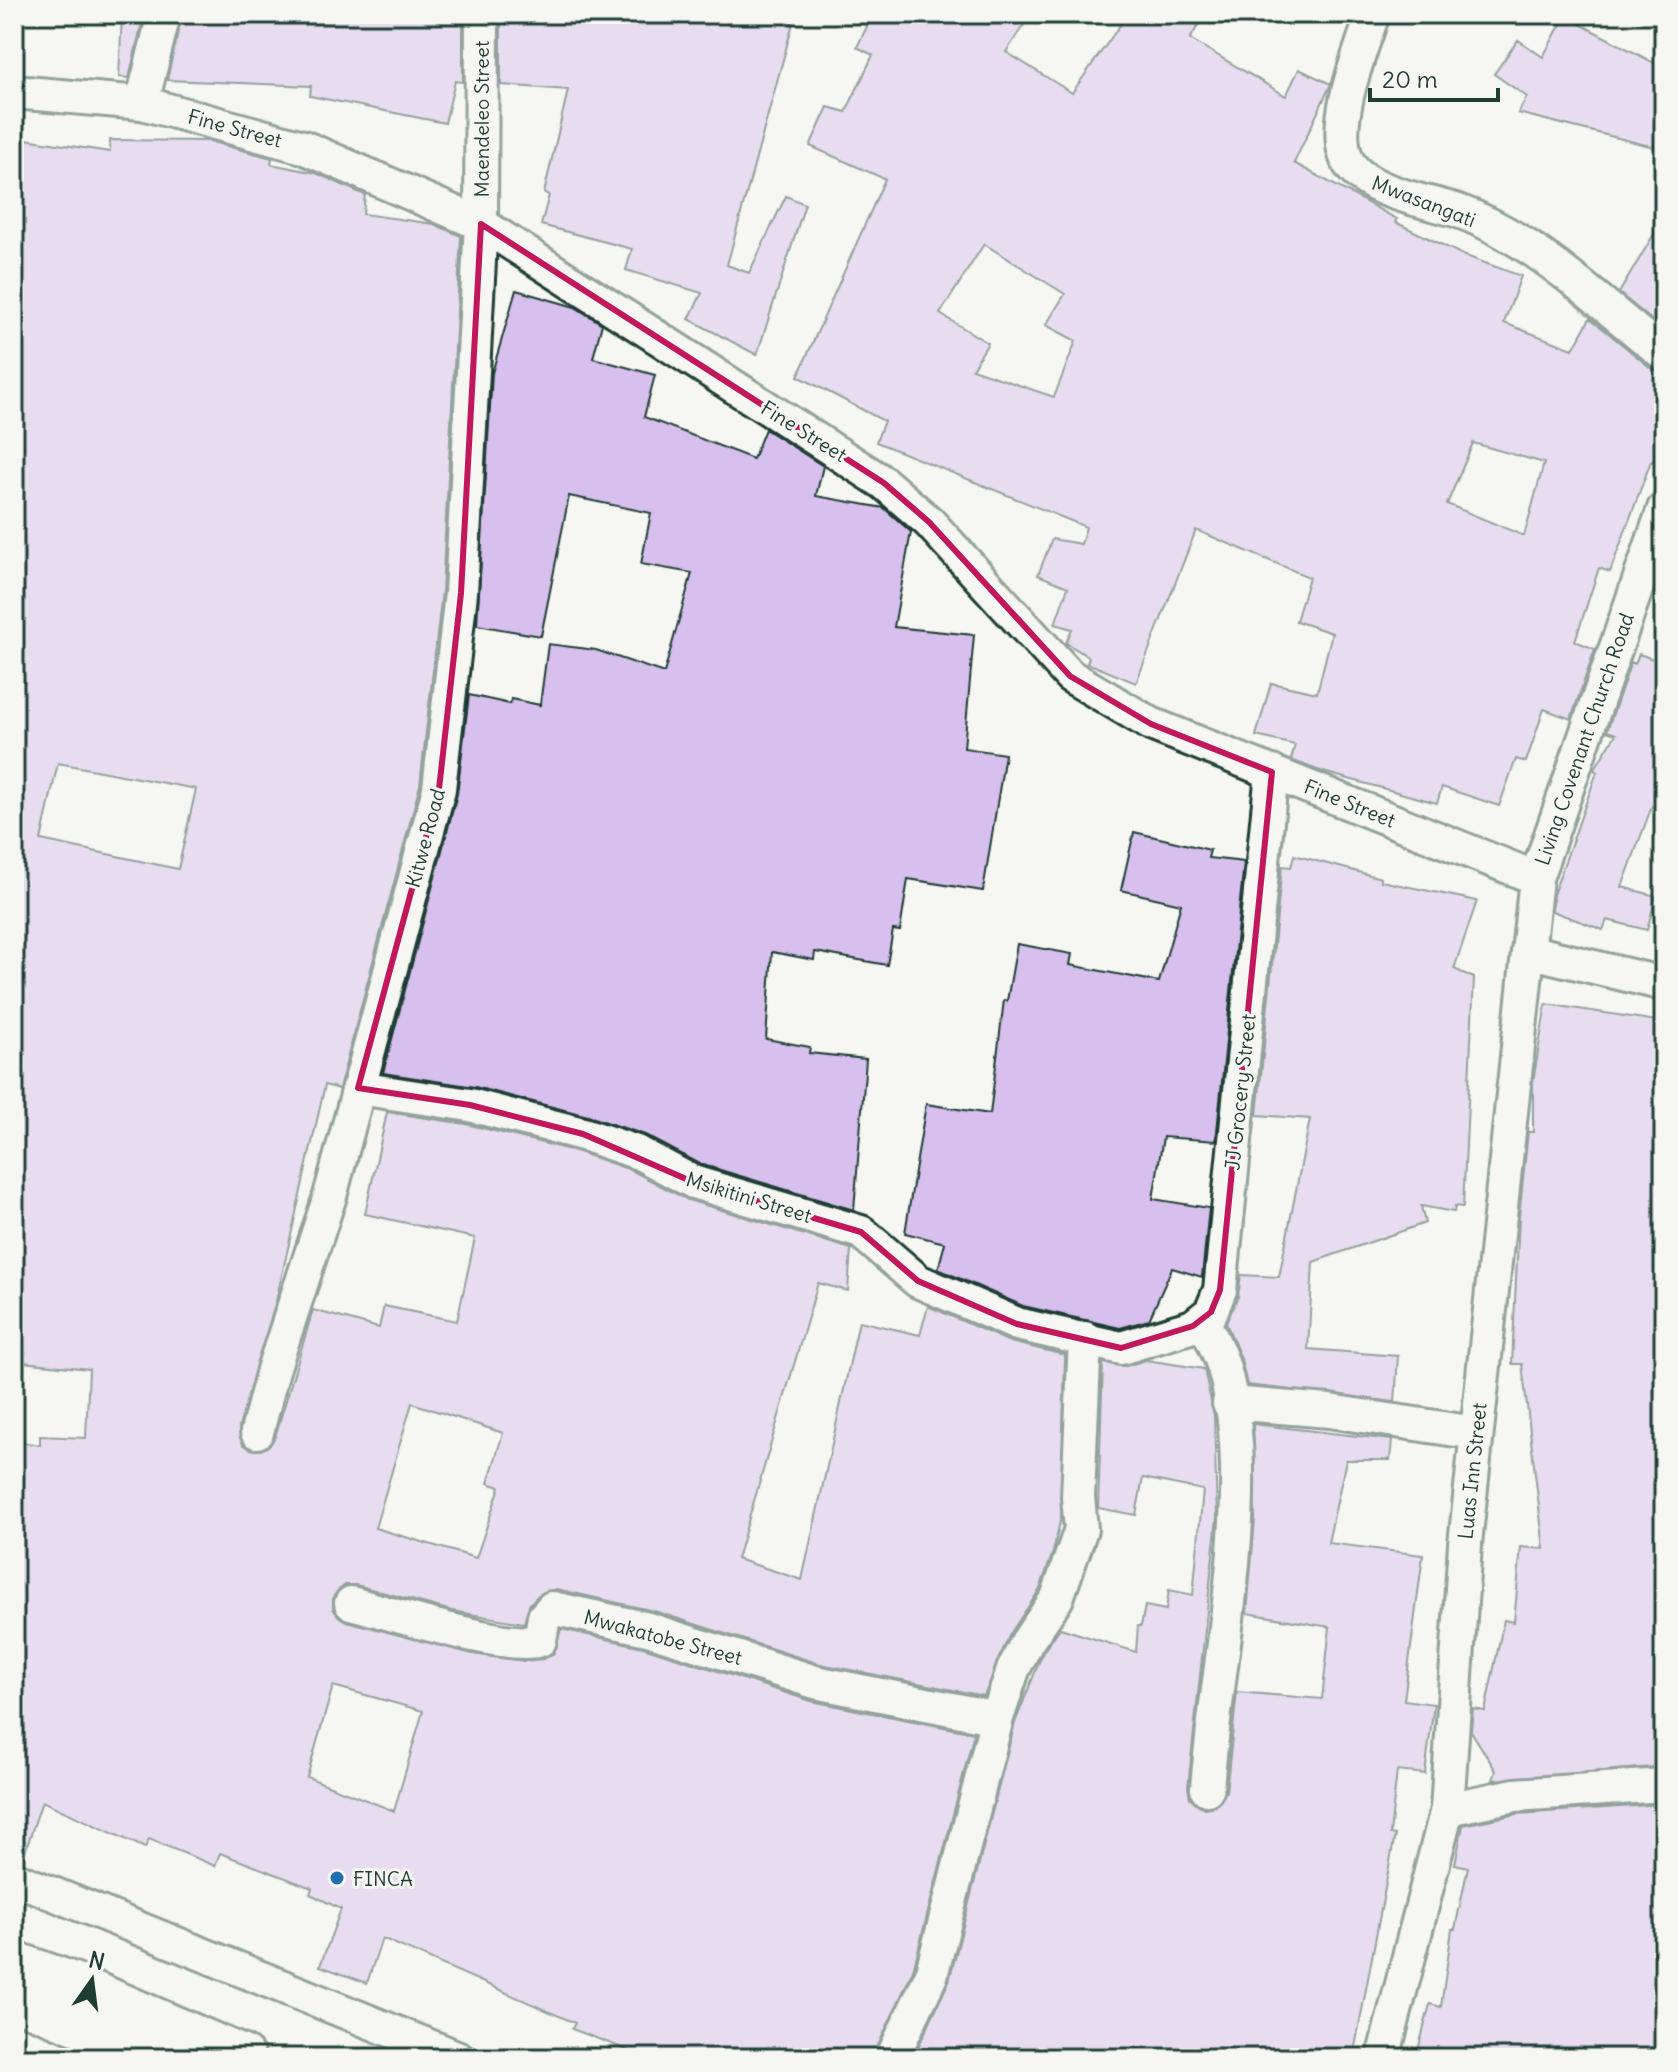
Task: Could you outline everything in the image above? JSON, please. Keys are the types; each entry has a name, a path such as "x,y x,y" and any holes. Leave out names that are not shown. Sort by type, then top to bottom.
{"highway":[{"path":"14,1944 70,1984"},
{"path":"14,1964 70,1984 242,2058"},
{"path":"14,1997 166,2058"}],"street":[{"path":"142,103 164,14"},
{"name":"Maendeleo Street","path":"481,224 482,14"},
{"name":"Mwasangati","path":"1373,14 1342,122 1346,158 1364,177 1396,194 1461,212 1532,250 1664,354"},
{"name":"Fine Street","path":"14,92 142,103 303,147 481,224 884,483 929,522 1070,676 1151,724 1536,878"},
{"name":"Kitwe Road","path":"257,1432 273,1370 330,1196 439,789 461,593 481,224"},
{"name":"Living Covenant Church Road","path":"1536,878 1664,509"},
{"name":"JJ Grocery Street","path":"1203,1320 1211,1312 1220,1290 1272,772"},
{"name":"Luas Inn Street","path":"1383,2058 1447,1809 1465,1544 1536,878"},
{"path":"1528,951 1664,984"},
{"name":"Msikitini Street","path":"358,1088 470,1105 597,1138 639,1153 693,1182 861,1232 918,1281 1017,1324 1121,1348 1203,1320"},
{"path":"1203,1320 1223,1365 1236,1492 1229,1597 1207,1789"},
{"path":"892,2058 931,1976 997,1718 1027,1642 1057,1598 1081,1529 1078,1497 1085,1338"},
{"path":"1229,1403 1329,1411 1476,1433"},
{"name":"Mwakatobe Street","path":"351,1603 478,1635 530,1643 540,1640 544,1617 552,1608 648,1629 815,1682 997,1718"},
{"path":"1447,1809 1515,1795 1664,1785"},
{"path":"14,1878 459,2058"}],"highlighted area":[{"path":"481,224 884,483 929,522 1070,676 1151,724 1272,772 1220,1290 1211,1312 1193,1326 1121,1348 1017,1324 918,1281 861,1232 693,1182 583,1134 470,1105 358,1088 439,789 461,593"}],"building":[{"path":"122,14 144,14 129,78 119,77"},
{"path":"182,14 463,14 463,82 455,81 445,123 310,96 311,86 167,80"},
{"path":"501,14 760,14 793,23 727,265 749,273 786,196 805,204 757,355 689,319 702,293 626,270 632,249 541,225 549,195 544,193 568,90 501,85"},
{"path":"873,14 1031,14 1006,52 1072,93 1128,14 1205,14 1190,39 1286,96 1299,69 1331,84 1294,163 1397,219 1395,222 1463,255 1521,276 1504,323 1573,349 1590,318 1652,369 1664,373 1664,430 1654,462 1651,461 1610,572 1599,568 1575,641 1595,649 1571,719 1544,709 1526,762 1516,759 1499,806 1442,787 1437,803 1323,772 1291,760 1295,745 1256,736 1271,683 1317,693 1332,633 1296,621 1309,577 1196,530 1136,683 1087,663 1089,657 1066,643 1072,629 1055,624 1068,587 1038,575 1052,539 1081,544 1086,527 876,442 884,421 798,376 885,179 810,146 828,107 846,112 873,55 857,47","holes":["984,244 1065,294 1046,325 1076,341 1054,397 972,369 988,343 940,314","1473,443 1544,463 1524,536 1447,504"]},
{"path":"1565,16 1664,68 1664,106 1654,147 1518,113 1527,97 1494,74 1518,40 1543,57"},
{"path":"19,138 110,152 110,140 208,141 272,158 271,164 316,173 365,195 363,214 434,224 461,236 442,591 420,785 339,1089 325,1085 276,1301 239,1427 243,1445 261,1450 275,1437 313,1310 379,1328 384,1306 457,1321 475,1238 365,1214 387,1112 466,1124 578,1152 631,1170 688,1200 851,1249 848,1291 818,1283 737,1559 802,1580 859,1321 920,1335 928,1306 1010,1342 1065,1355 1061,1517 1053,1552 1040,1589 1010,1634 984,1696 820,1664 654,1611 556,1589 538,1595 529,1605 524,1623 452,1611 356,1585 345,1585 333,1597 333,1609 346,1621 473,1654 524,1661 543,1659 554,1653 561,1629 643,1647 811,1701 974,1733 913,1970 873,2058 648,2058 572,2029 575,2023 382,1938 367,1983 320,1966 341,1909 310,1894 312,1888 220,1853 215,1866 149,1839 145,1848 42,1801 22,1861 14,1859 14,1441 40,1445 40,1436 86,1438 89,1369 23,1362 25,1353 14,1352 14,251 18,252","holes":["58,763 196,789 178,869 41,840","412,1403 503,1433 488,1483 500,1487 476,1558 375,1528","333,1686 423,1711 394,1811 307,1777"]},
{"path":"1664,217 1664,330 1619,293"},
{"path":"516,290 575,307 602,324 593,358 655,375 644,417 753,459 765,429 823,466 816,496 884,508 911,532 894,627 974,635 964,748 1005,754 983,891 908,879 900,931 893,930 887,965 815,952 814,960 772,952 766,1039 810,1047 809,1053 866,1059 854,1210 700,1164 645,1135 588,1116 475,1087 383,1073 457,794 469,695 510,704 511,699 540,705 548,644 596,650 664,673 692,573 641,564 651,513 569,496 541,636 477,625 492,373"},
{"path":"1639,654 1664,663 1664,814 1652,806 1622,887 1656,896 1647,930 1607,920 1603,930 1552,911 1553,895 1597,772 1594,770 1616,734 1607,731 1631,662 1635,664"},
{"path":"1134,832 1210,850 1208,858 1244,862 1216,1141 1163,1137 1153,1199 1209,1208 1202,1277 1172,1268 1149,1320 1120,1328 1023,1306 938,1269 945,1243 905,1233 926,1104 990,1114 1004,1000 1007,1001 1017,944 1072,954 1070,965 1159,982 1181,904 1121,890"},
{"path":"1294,855 1381,878 1381,881 1477,901 1454,969 1474,978 1463,1207 1455,1206 1454,1212 1421,1206 1425,1223 1313,1262 1308,1349 1398,1356 1395,1402 1247,1385 1241,1359 1226,1323 1238,1297 1241,1275 1279,1277 1310,1119 1257,1115 1282,866 1291,867"},
{"path":"1546,1004 1664,1022 1664,1766 1493,1780 1496,1771 1471,1731 1473,1709 1485,1711 1504,1620 1514,1622 1521,1547 1544,1549 1522,1364 1512,1364 1519,1217 1528,1132 1533,1132 1533,1082"},
{"path":"1146,1360 1204,1369 1214,1415 1217,1518 1188,1787 1190,1798 1204,1808 1216,1806 1226,1792 1237,1692 1322,1699 1330,1627 1247,1613 1255,1519 1253,1424 1392,1440 1390,1460 1346,1460 1328,1543 1423,1555 1404,1700 1434,1704 1425,1774 1397,1771 1390,1834 1395,1835 1353,2058 913,2058 949,1981 1015,1723 1043,1652 1060,1628 1136,1652 1138,1626 1141,1626 1145,1606 1166,1610 1169,1590 1193,1595 1203,1490 1143,1478 1136,1515 1098,1508 1103,1363 1126,1366"},
{"path":"1664,1804 1664,2058 1416,2058 1430,2004 1441,2007 1452,1929 1455,1929 1468,1867 1455,1864 1463,1825 1518,1814"}],"place":[{"name":"FINCA","path":"337,1878"}]}
